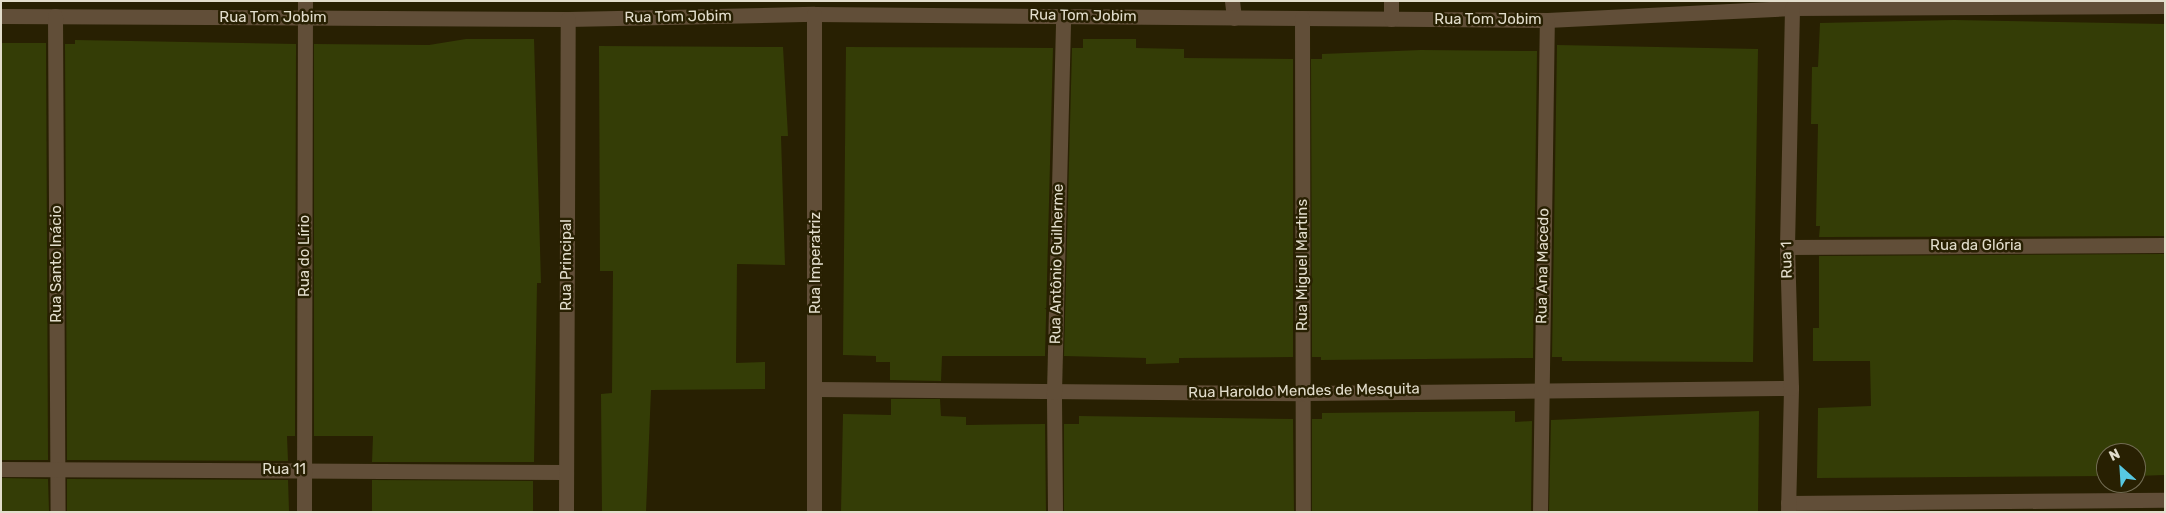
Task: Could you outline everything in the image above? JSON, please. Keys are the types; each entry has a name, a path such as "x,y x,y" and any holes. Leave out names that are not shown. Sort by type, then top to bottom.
{"street":[{"name":"Rua do Lírio","path":"304,512 305,1"},
{"path":"1232,1 1234,18"},
{"path":"1391,19 1392,1"},
{"name":"Rua Tom Jobim","path":"1,16 568,19 814,14 1547,20 1792,8 2029,4 2165,6"},
{"name":"Rua 1","path":"1788,507 1791,388 1787,246 1792,8"},
{"name":"Rua Imperatriz","path":"814,14 816,389 814,512"},
{"name":"Rua Santo Inácio","path":"55,16 58,512"},
{"name":"Rua Antônio Guilherme","path":"1055,512 1054,392 1063,16"},
{"name":"Rua Miguel Martins","path":"1302,18 1303,512"},
{"name":"Rua Principal","path":"566,512 568,19"},
{"name":"Rua Ana Macedo","path":"1540,512 1547,20"},
{"name":"Rua da Glória","path":"1787,246 2165,244"},
{"name":"Rua Haroldo Mendes de Mesquita","path":"816,389 1304,393 1541,388 1791,388"},
{"name":"Rua 11","path":"1,469 566,472"},
{"path":"1788,507 2165,500"}],"building":[{"path":"1954,20 2165,24 2165,236 1819,237 1820,226 1816,226 1818,124 1811,124 1812,67 1818,67 1820,23"},
{"path":"466,39 534,39 541,283 537,283 534,462 372,462 373,436 314,436 314,44 429,45"},
{"path":"1083,39 1136,39 1136,48 1184,49 1184,58 1293,59 1293,357 1179,358 1179,363 1146,364 1146,358 1064,356 1072,48 1083,48"},
{"path":"75,40 296,44 295,436 287,436 288,461 67,460 65,44 75,44"},
{"path":"1,43 46,43 48,460 1,460"},
{"path":"1557,45 1758,49 1753,362 1562,361 1562,357 1552,357"},
{"path":"599,46 783,47 788,136 781,136 785,265 737,264 736,363 765,362 765,389 651,390 646,512 602,512 601,394 612,393 613,271 600,271"},
{"path":"846,47 1053,48 1045,356 942,356 941,381 890,380 890,362 876,362 876,356 843,355"},
{"path":"1421,50 1537,51 1533,358 1321,360 1321,357 1312,357 1311,59 1322,59 1322,54"},
{"path":"2165,254 2165,475 2146,476 2146,443 2096,443 2096,476 1817,478 1818,408 1871,406 1870,361 1813,361 1813,328 1819,328 1819,256"},
{"path":"891,399 940,399 941,416 966,417 966,425 1045,424 1046,512 841,512 843,414 891,415"},
{"path":"1515,411 1515,422 1532,421 1531,512 1312,512 1312,419 1322,419 1322,413"},
{"path":"1759,411 1758,512 1549,512 1551,420"},
{"path":"1079,416 1293,419 1294,512 1064,512 1064,424 1079,424"},
{"path":"1,478 48,479 49,512 1,512"},
{"path":"67,479 288,480 289,512 67,512"},
{"path":"372,480 533,481 533,512 372,512"}]}
